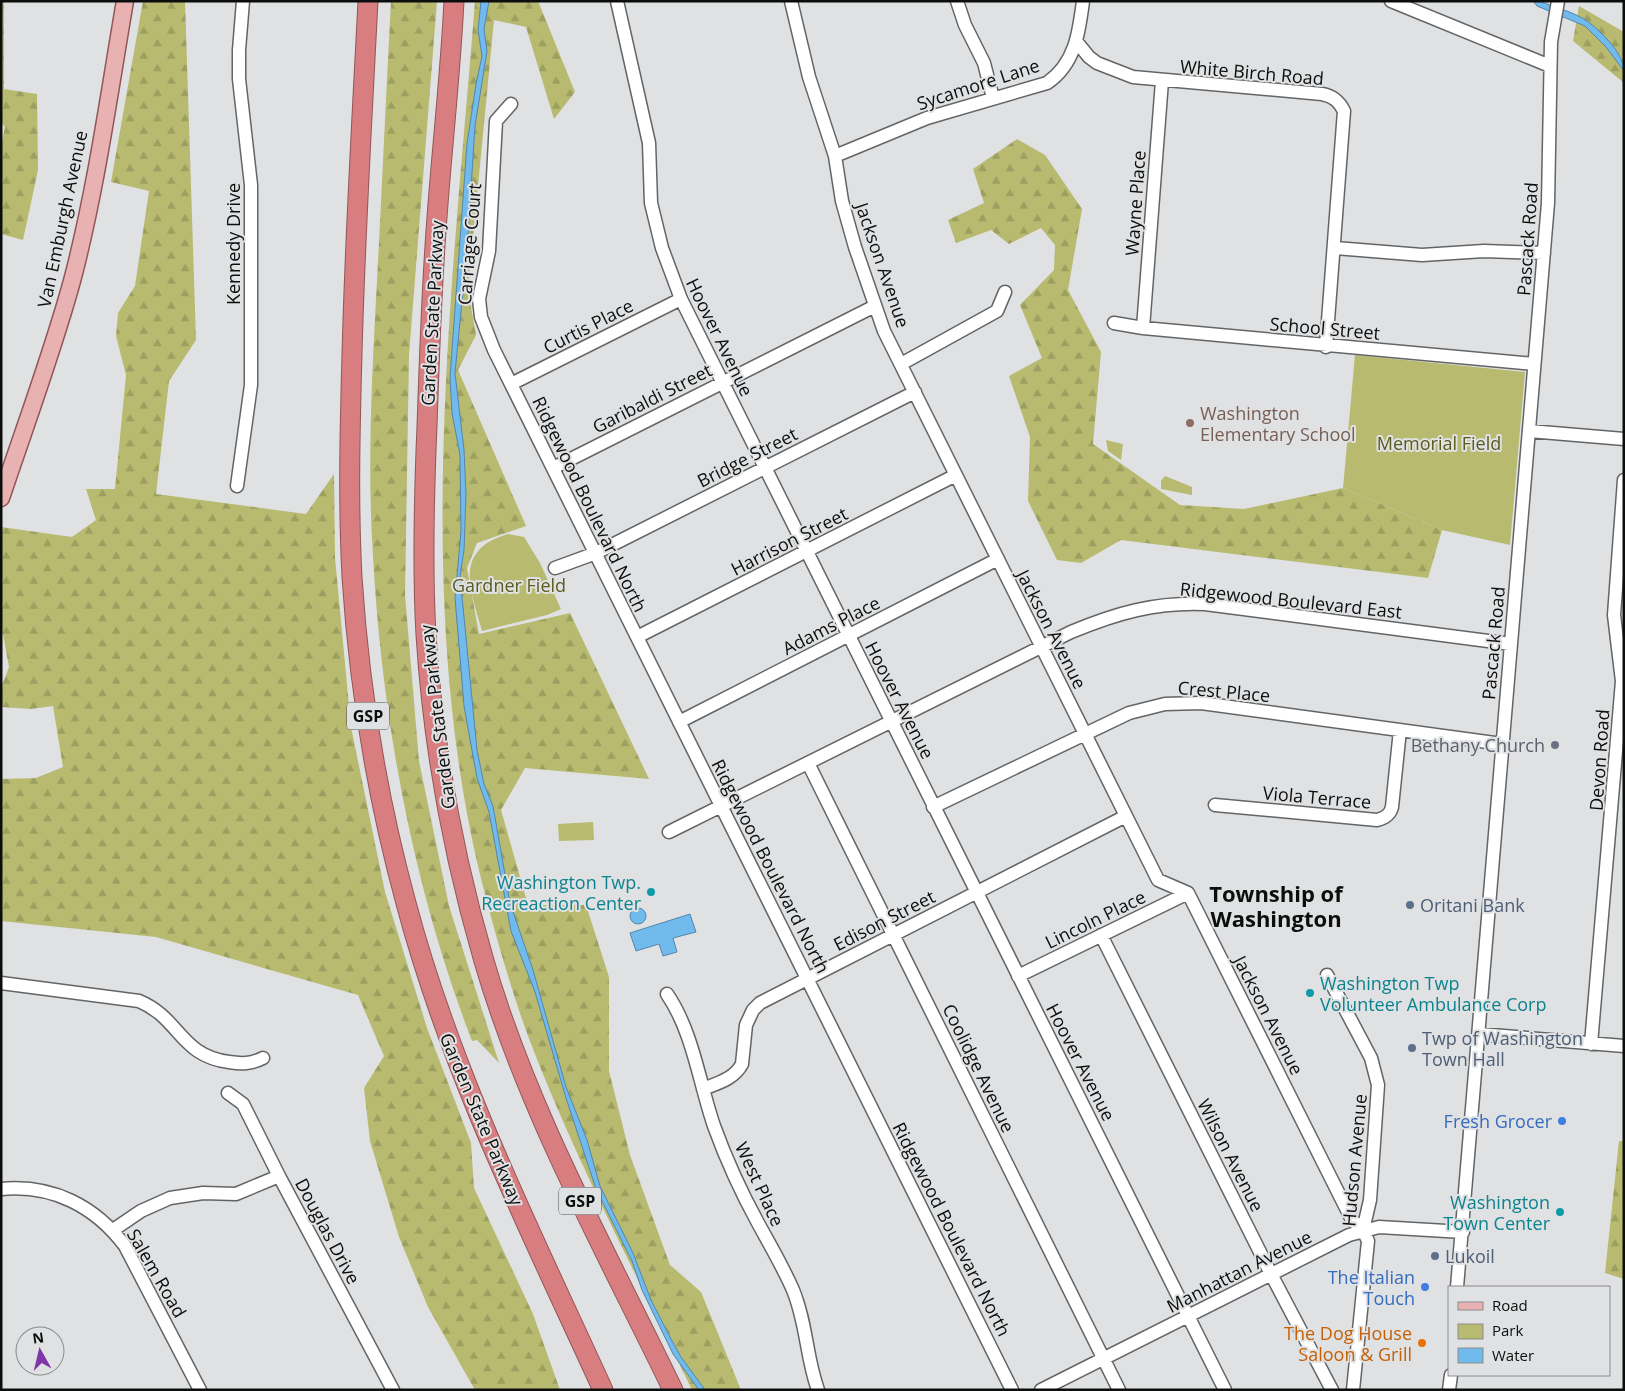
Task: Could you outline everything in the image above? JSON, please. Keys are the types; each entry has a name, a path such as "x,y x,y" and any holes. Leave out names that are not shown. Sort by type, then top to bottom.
{"highway":[{"name":"Garden State Parkway","path":"368,1 354,277 349,518 361,668 380,788 406,907 452,1052 486,1136 603,1390"},
{"name":"Garden State Parkway","path":"454,7 434,260 424,501 426,636 439,757 468,905 487,972 513,1048 559,1158 674,1390"}],"main road":[{"name":"Van Emburgh Avenue","path":"1,498 48,361 72,280 88,214 125,1"}],"street":[{"name":"Kennedy Drive","path":"237,486 251,385 251,186 239,79 243,1"},
{"name":"Hoover Avenue","path":"616,1 649,143 651,203 662,248 680,299 1225,1390"},
{"name":"Jackson Avenue","path":"790,1 809,77 835,156 842,201 875,306 901,364 1158,880 1188,892 1352,1220 1363,1230"},
{"path":"957,1 965,25 984,63 993,98"},
{"name":"Sycamore Lane","path":"835,156 927,118 1047,83 1064,69 1076,41 1083,1"},
{"path":"1391,1 1550,66"},
{"name":"Pascack Road","path":"1457,1286 1544,253 1550,157 1551,42 1558,2"},
{"name":"White Birch Road","path":"1076,41 1089,57 1106,68 1133,77 1322,94 1335,99 1344,111 1326,347"},
{"name":"Wayne Place","path":"1143,328 1162,81"},
{"name":"Carriage Court","path":"498,359 481,316 479,299 489,251 496,121 511,104"},
{"path":"1335,248 1422,255 1484,250 1544,253"},
{"path":"901,364 997,311 1005,292"},
{"name":"Curtis Place","path":"511,384 680,299"},
{"name":"Garibaldi Street","path":"553,468 875,306"},
{"name":"School Street","path":"1114,323 1143,328 1326,347 1534,364"},
{"name":"Ridgewood Boulevard North","path":"498,359 1012,1390"},
{"name":"Bridge Street","path":"596,553 915,392"},
{"path":"1529,431 1624,439"},
{"name":"Harrison Street","path":"637,638 956,475"},
{"name":"Devon Road","path":"1592,1044 1622,681 1614,608 1624,480"},
{"path":"555,568 596,553"},
{"name":"Adams Place","path":"679,722 998,559"},
{"name":"Ridgewood Boulevard East","path":"669,832 1042,646 1099,621 1146,606 1186,603 1511,644"},
{"name":"Crest Place","path":"934,807 1129,713 1148,707 1181,702 1201,702 1502,744"},
{"name":"Viola Terrace","path":"1215,805 1383,819 1388,815 1392,807 1400,730"},
{"name":"Coolidge Avenue","path":"808,763 1119,1390"},
{"name":"Edison Street","path":"702,1089 728,1078 738,1070 743,1057 746,1025 753,1010 768,998 1126,816"},
{"name":"Lincoln Place","path":"1018,976 1188,892"},
{"name":"Wilson Avenue","path":"1101,935 1271,1274 1332,1390"},
{"name":"Hudson Avenue","path":"1327,974 1371,1058 1378,1085 1370,1200 1363,1230 1368,1241 1353,1390"},
{"path":"1,983 139,1001 159,1011 190,1047 210,1058 242,1064 263,1058"},
{"name":"West Place","path":"667,994 675,1006 686,1031 702,1089 720,1142 741,1191 794,1292 808,1337 811,1366 818,1390"},
{"path":"1479,1034 1624,1046"},
{"name":"Douglas Drive","path":"228,1094 243,1104 279,1176 393,1390"},
{"path":"113,1230 141,1211 170,1198 204,1193 236,1194 279,1176"},
{"name":"Salem Road","path":"1,1188 29,1189 60,1196 91,1211 113,1230 130,1255 200,1390"},
{"name":"Manhattan Avenue","path":"1041,1390 1271,1274 1363,1230 1379,1227 1463,1232"},
{"path":"1449,1390 1451,1376"}],"green space":[{"path":"1,1 4,1 4,89 37,94 38,170 23,240 1,234 1,147 5,127 1,122"},
{"path":"143,1 185,1 196,340 169,381 156,494 306,514 334,474 335,558 351,727 385,892 427,1028 471,1143 474,1188 533,1314 560,1390 475,1390 428,1307 399,1237 370,1141 364,1088 384,1056 358,995 156,937 1,921 1,779 36,778 63,767 53,706 31,709 1,707 1,688 9,667 3,634 1,633 1,527 72,537 96,520 86,489 115,489 126,375 116,336 118,313 135,286 149,191 111,182"},
{"path":"391,1 437,1 409,355 405,595 419,761 449,906 499,1063 477,1040 472,1041 451,983 433,924 417,864 404,803 393,741 377,618 371,522 371,419"},
{"path":"475,1 538,1 575,92 554,119 526,27 494,20 468,290 476,335 458,370 526,526 477,543 467,568 479,634 570,613 649,779 525,768 501,810 528,905 586,905 609,977 609,1071 630,1155 670,1265 701,1292 741,1390 692,1390 585,1171 528,1036 511,985 486,898 463,789 449,678 443,565 443,452 456,224"},
{"path":"1579,6 1624,32 1624,83 1573,41"},
{"path":"1017,139 1045,155 1082,209 1068,290 1101,352 1093,444 1180,505 1244,509 1343,488 1442,530 1428,578 1121,540 1081,563 1057,560 1028,501 1030,437 1009,376 1042,358 1020,305 1054,270 1055,245 1041,228 1009,244 991,230 956,243 948,220 984,203 973,169"},
{"name":"Memorial Field","path":"1355,355 1525,372 1510,545 1442,530 1343,488"},
{"path":"1106,440 1123,444 1121,460 1108,451"},
{"path":"1165,476 1192,487 1192,495 1161,489 1161,481"},
{"name":"Gardner Field","path":"508,534 524,537 540,563 561,609 547,615 482,631 470,586 472,561 479,550 491,541"},
{"path":"593,822 594,840 559,841 558,824"},
{"path":"1619,1141 1624,1141 1624,1279 1605,1273"}],"water":[{"path":"481,1 489,1 484,29 487,51 475,126 467,250 455,373 464,450 466,495 464,550 460,576 477,750 484,784 493,806 510,903 533,970 566,1087 587,1140 600,1186 633,1253 651,1300 671,1339 681,1357 705,1390 699,1390 673,1354 642,1290 632,1261 596,1189 566,1098 535,992 511,931 489,812 477,778 464,706 455,598 461,531 460,455 452,413 450,377 467,144 482,56 478,30"},
{"path":"1533,1 1539,1 1564,10 1587,21 1605,37 1616,51 1623,64 1624,71 1606,47 1585,26 1537,6"},
{"path":"638,908 644,910 646,916 644,922 638,924 632,922 630,916 632,910"},
{"path":"690,914 696,932 673,938 677,952 663,956 659,944 636,951 630,933"}],"place":[{"name":"Washington Elementary School","path":"1190,423"},
{"name":"Bethany Church","path":"1555,745"},
{"name":"Washington Twp. Recreaction Center","path":"651,892"},
{"name":"Oritani Bank","path":"1410,905"},
{"name":"Washington Twp Volunteer Ambulance Corp","path":"1310,993"},
{"name":"Twp of Washington Town Hall","path":"1412,1048"},
{"name":"Fresh Grocer","path":"1562,1121"},
{"name":"Washington Town Center","path":"1560,1212"},
{"name":"Lukoil","path":"1435,1256"},
{"name":"The Italian Touch","path":"1425,1287"},
{"name":"The Dog House Saloon & Grill","path":"1422,1343"}],"district":[{"name":"Township of Washington","path":"1276,906"}]}
